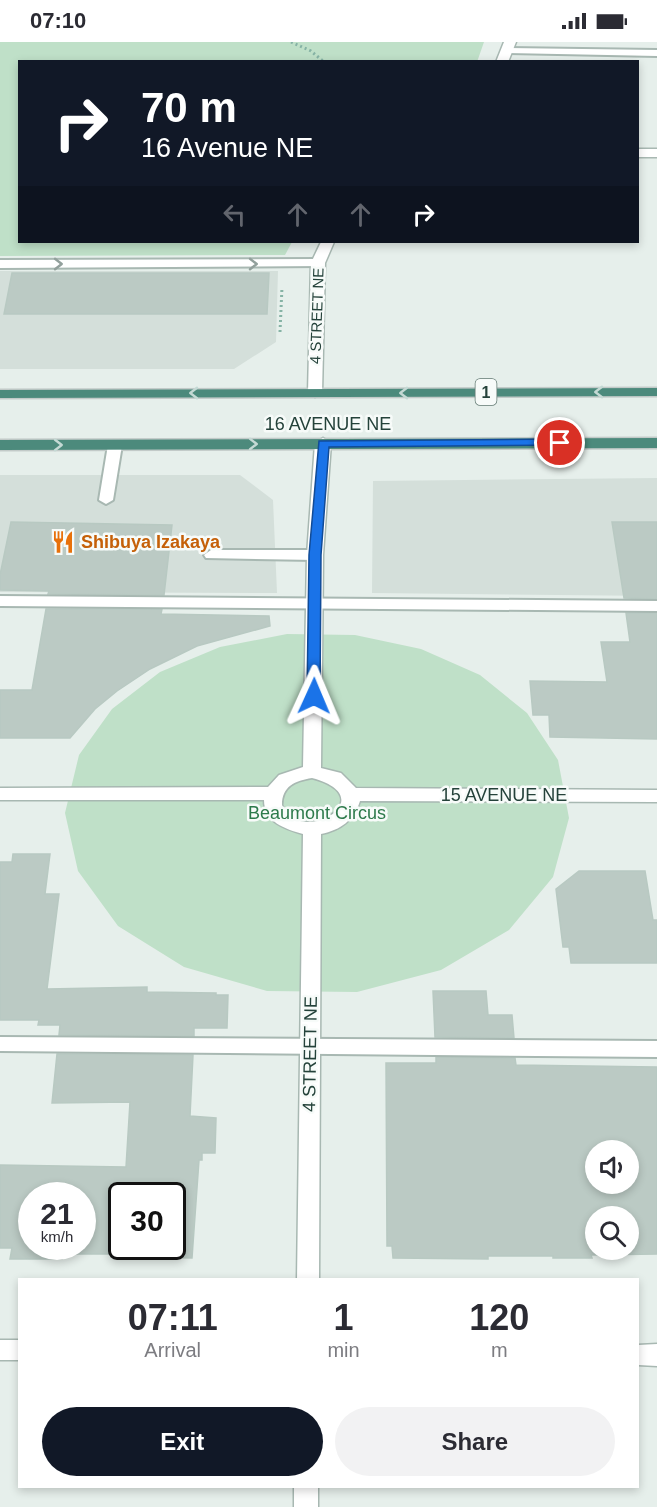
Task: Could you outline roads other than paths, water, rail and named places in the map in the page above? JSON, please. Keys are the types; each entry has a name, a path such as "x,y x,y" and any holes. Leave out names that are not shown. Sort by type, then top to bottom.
{"highway":[{"name":"16 AVENUE NE","path":"0,394 657,392"},
{"name":"16 AVENUE NE","path":"0,445 323,443 656,445"}],"street":[{"path":"639,153 657,153"},
{"name":"4 STREET NE","path":"315,393 318,263 327,243"},
{"path":"312,772 315,555 323,443"},
{"path":"312,772 337,778 346,785 351,794 351,807 343,818 329,826 312,829 294,826 280,818 273,806 273,793 287,778 312,772"},
{"path":"0,794 273,793"},
{"name":"15 AVENUE NE","path":"351,794 657,796"},
{"name":"4 STREET NE","path":"308,1278 312,829"},
{"path":"0,1350 18,1350"},
{"path":"639,1355 657,1355"},
{"path":"306,1488 306,1507"}],"lane":[{"path":"506,52 657,53"},
{"path":"0,264 318,263"},
{"path":"106,500 115,445"},
{"path":"211,555 315,555"},
{"path":"0,602 657,606"},
{"path":"0,1044 657,1049"}],"place":[{"name":"Shibuya Izakaya","path":"63,542"}],"park label":[{"name":"Beaumont Circus","path":"317,813"}]}
